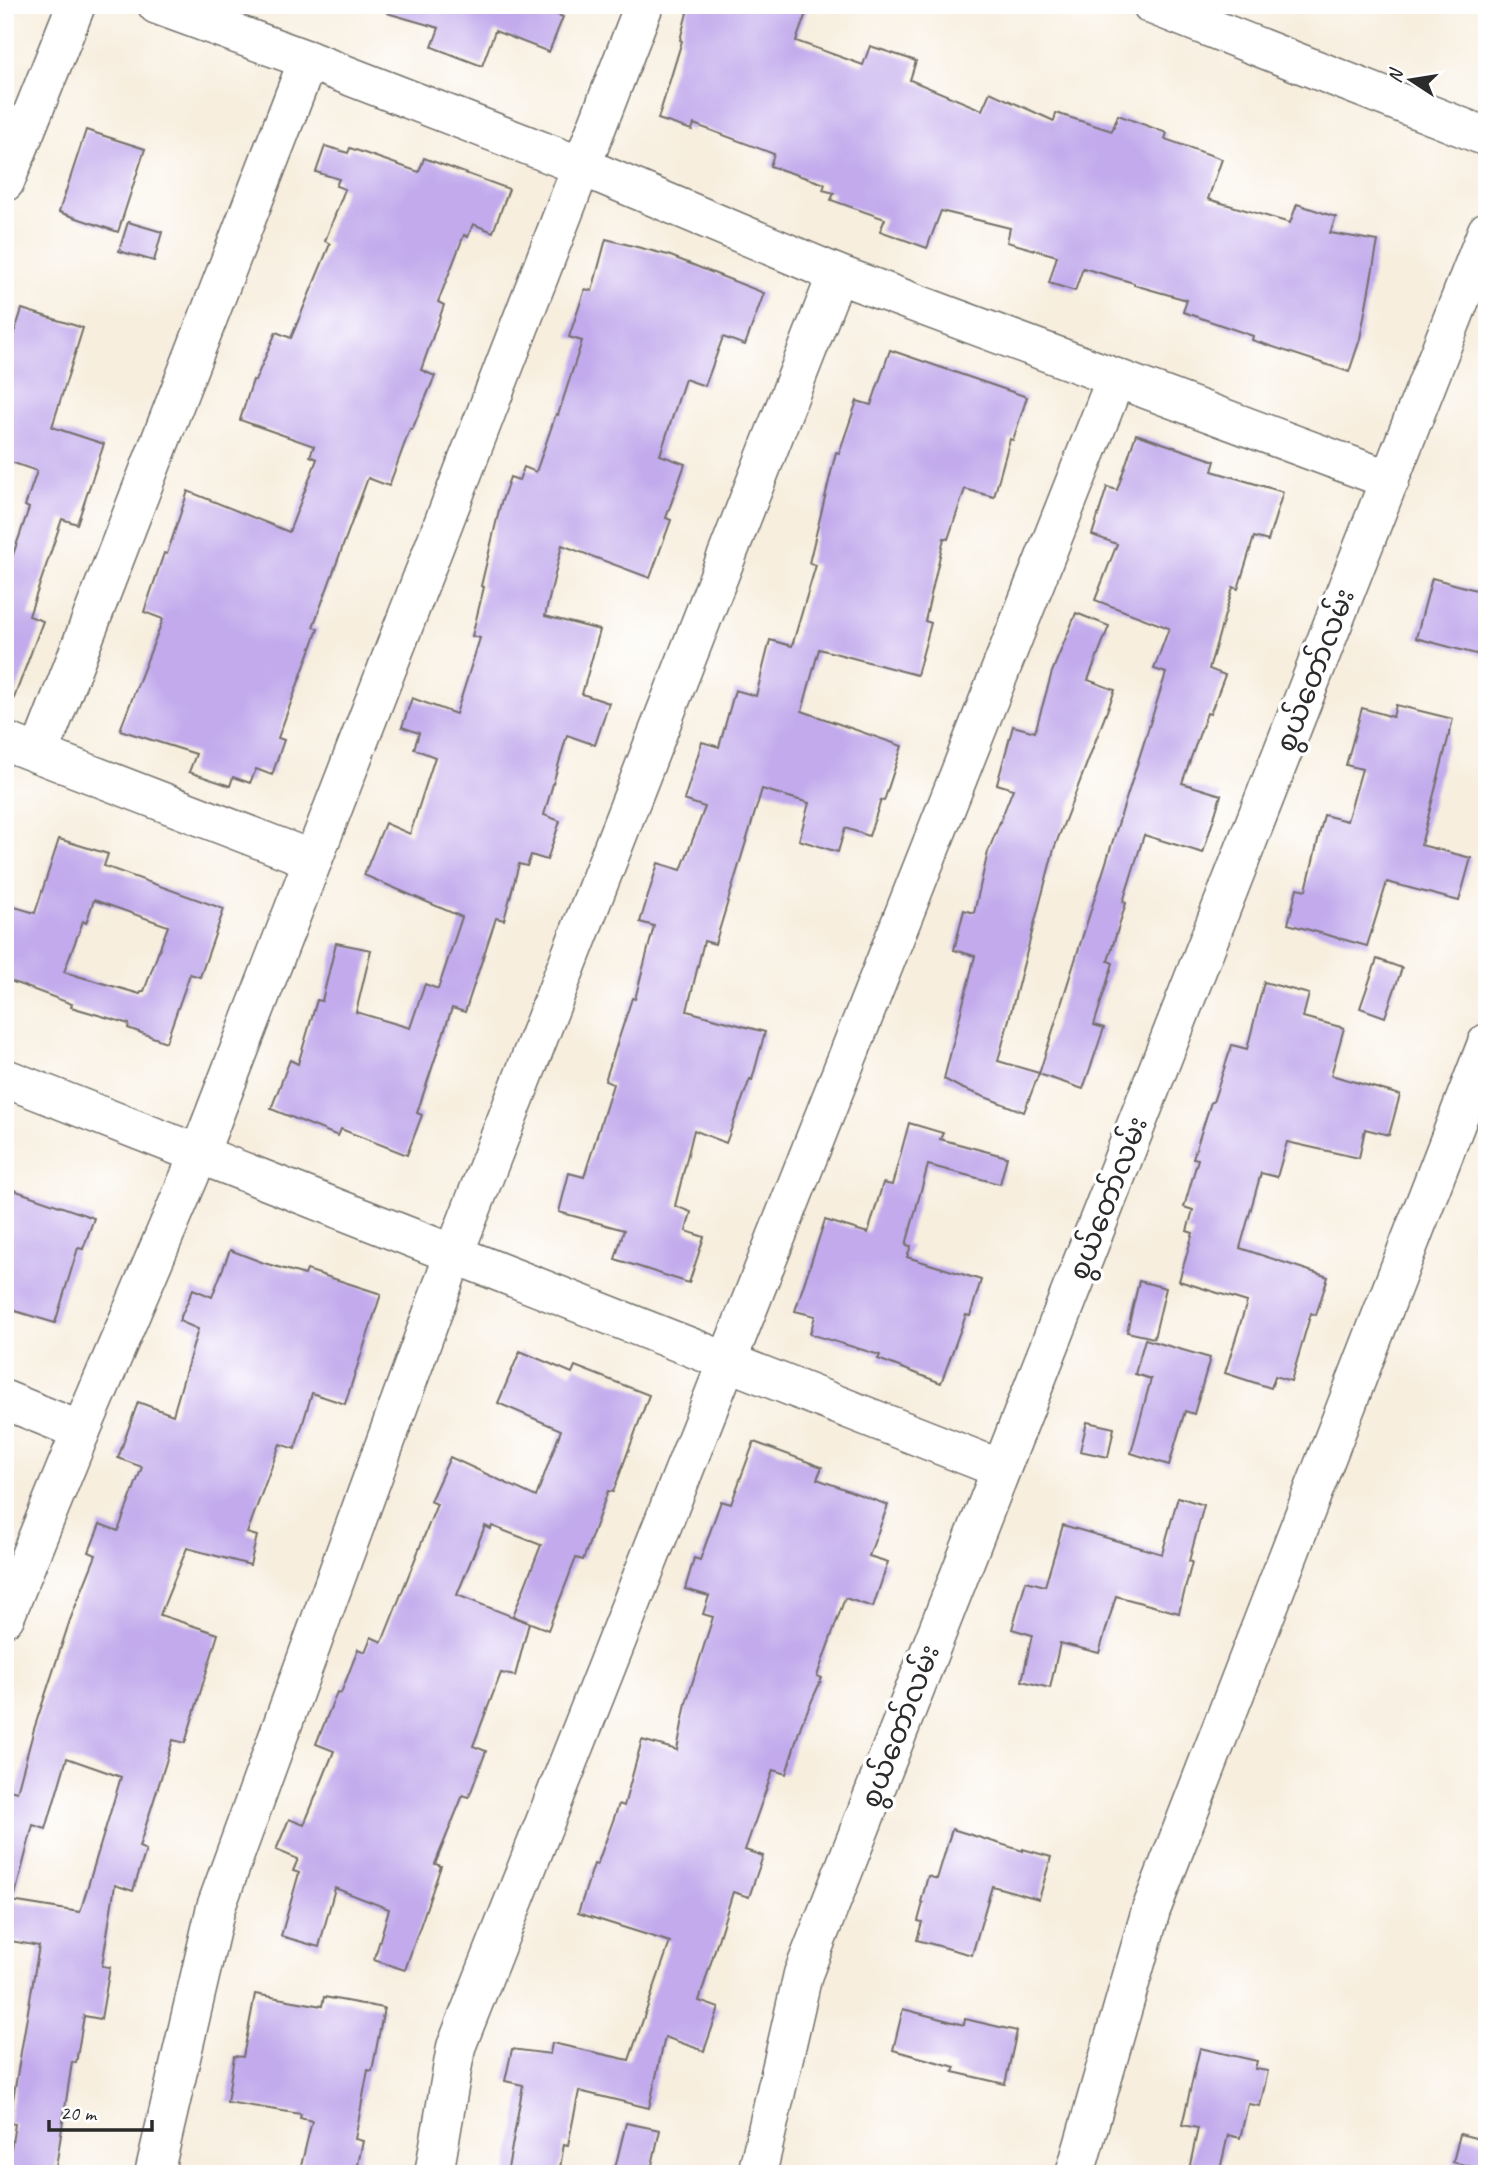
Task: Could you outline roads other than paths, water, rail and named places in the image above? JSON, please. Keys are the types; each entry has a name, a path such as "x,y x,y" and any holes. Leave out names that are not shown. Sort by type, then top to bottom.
{"street":[{"path":"5,181 76,5"},
{"path":"157,5 309,60 581,166 837,274 1390,480"},
{"path":"5,1617 199,1154 644,5"},
{"path":"1152,5 1487,137"},
{"path":"309,60 22,747 313,860"},
{"name":"စွယ်တော်လမ်း","path":"757,2174 803,1974 1487,231"},
{"path":"154,2174 216,1907 454,1254 837,274"},
{"path":"434,2174 456,2047 1116,378"},
{"path":"1075,2174 1151,1910 1487,1043"},
{"path":"5,1077 1001,1469"},
{"path":"5,1400 81,1432"}]}
